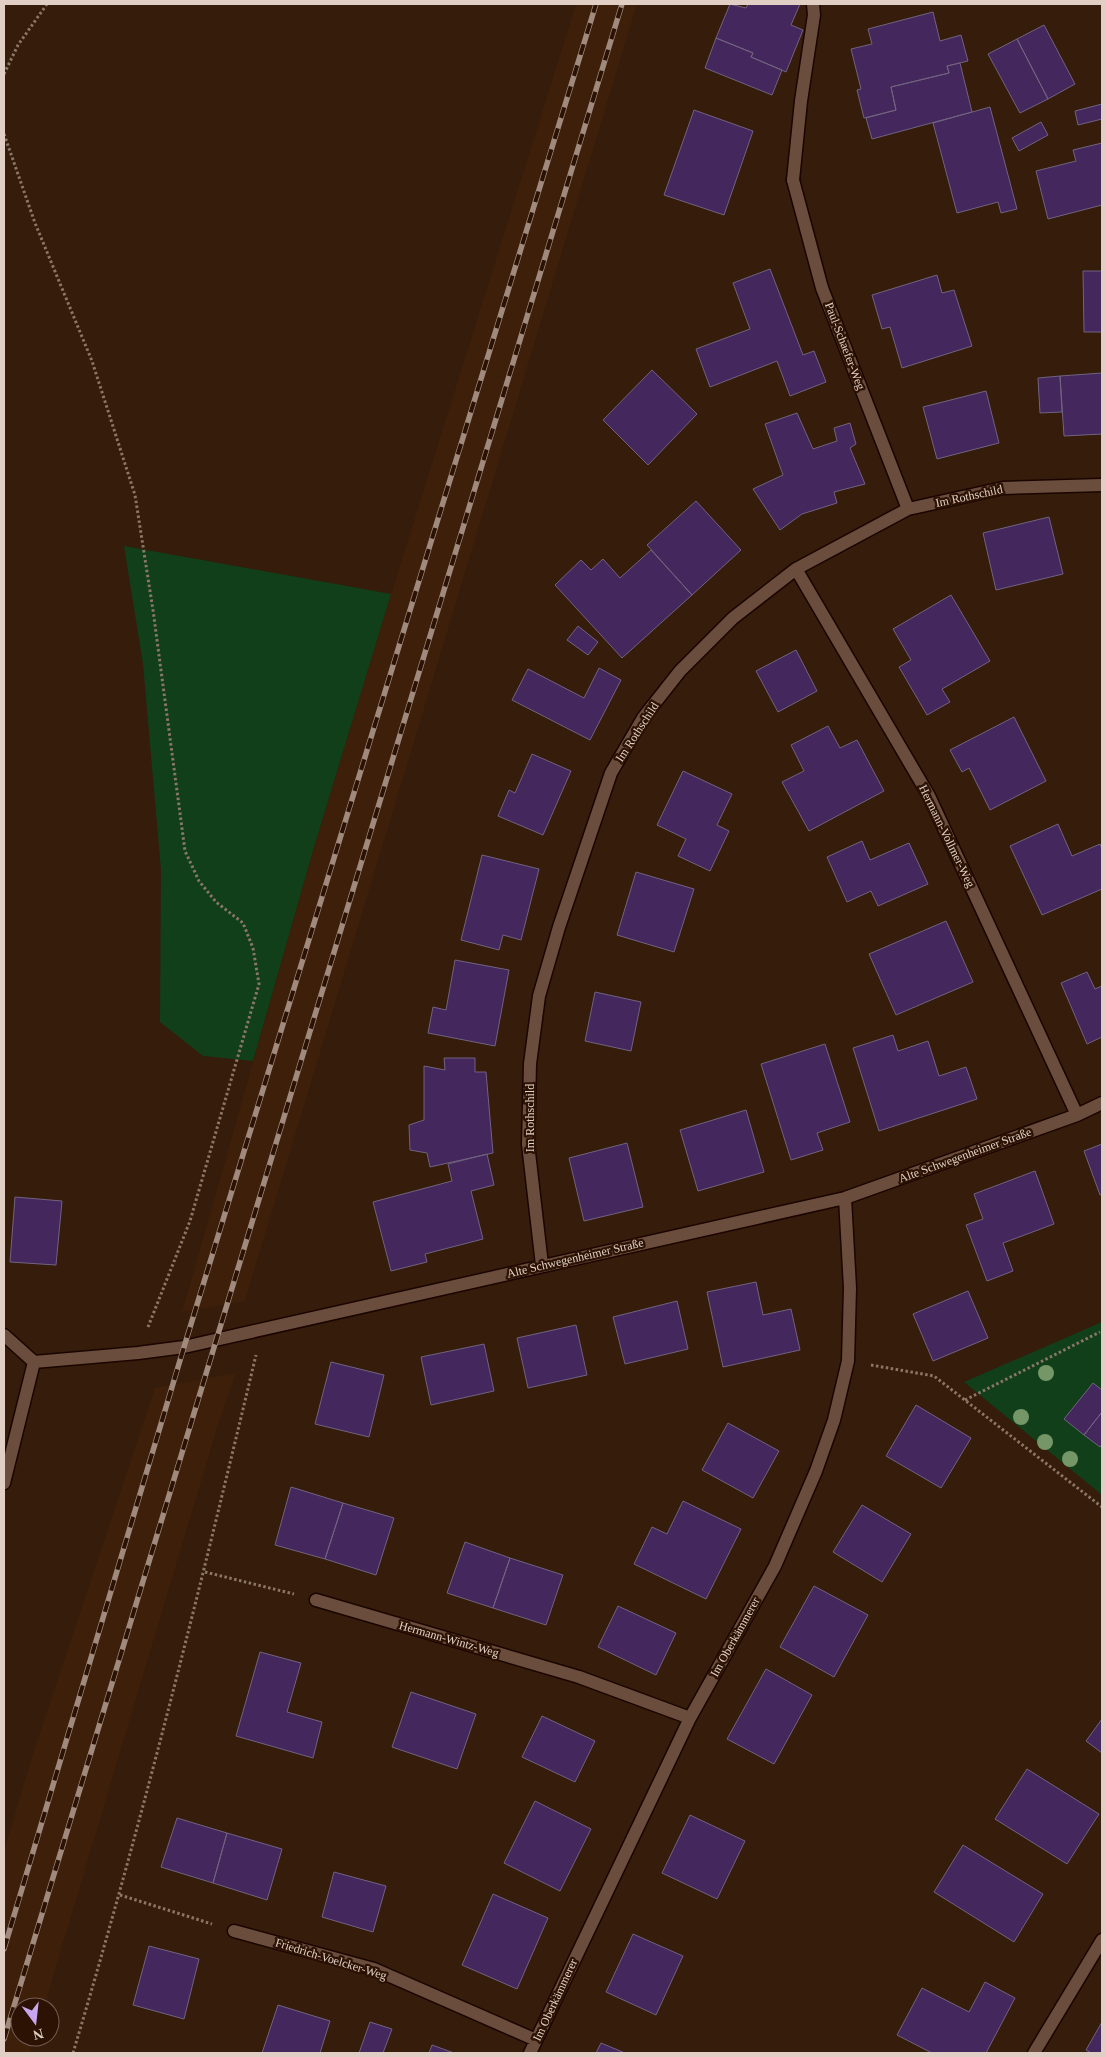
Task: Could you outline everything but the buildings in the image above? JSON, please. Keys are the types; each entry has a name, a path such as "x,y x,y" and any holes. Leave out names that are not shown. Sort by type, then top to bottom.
{"street":[{"name":"Paul-Schaefer-Weg","path":"813,4 814,15 801,101 793,180 822,288 908,509"},
{"name":"Im Rothschild","path":"542,1265 528,1144 530,1064 538,1006 559,927 611,773 643,718 680,670 732,618 796,569 908,509 1003,488 1102,485"},
{"name":"Hermann-Vollmer-Weg","path":"796,569 930,796 1077,1115"},
{"name":"Alte Schwegenheimer Straße","path":"34,1362 138,1353 184,1346 845,1198 1077,1115 1102,1103"},
{"name":"Im Oberkämmerer","path":"530,2053 690,1718 775,1566 816,1471 834,1420 848,1361 850,1288 845,1198"},
{"path":"4,1335 34,1362 4,1483"},
{"name":"Hermann-Wintz-Weg","path":"316,1600 580,1676 690,1718"},
{"name":"Friedrich-Voelcker-Weg","path":"234,1931 374,1969 536,2040"},
{"path":"1034,2053 1102,1940"}],"path":[{"path":"4,74 18,45 47,4"},
{"path":"4,134 35,223 92,361 134,495 153,610 185,851 199,881 216,902 242,924 253,948 259,984 190,1221 138,1353"},
{"path":"73,2053 120,1894 204,1572 262,1329"},
{"path":"965,1400 1100,1332"},
{"path":"848,1361 934,1376 1102,1507"},
{"path":"204,1572 316,1600"},
{"path":"120,1894 234,1931"}],"shaded area":[{"path":"576,4 637,4 245,1301 182,1312 314,847 391,594"},
{"path":"236,1373 218,1425 47,1997 10,1997 10,2047 32,2047 30,2053 4,2053 4,1850 33,1753 155,1388"}],"green space":[{"path":"124,546 391,594 314,847 253,1061 203,1056 160,1022 161,870 143,664"},
{"path":"1102,1322 1102,1495 964,1382"}],"railway":[{"path":"4,1949 184,1347 596,4"},
{"path":"4,2039 622,4"}]}
